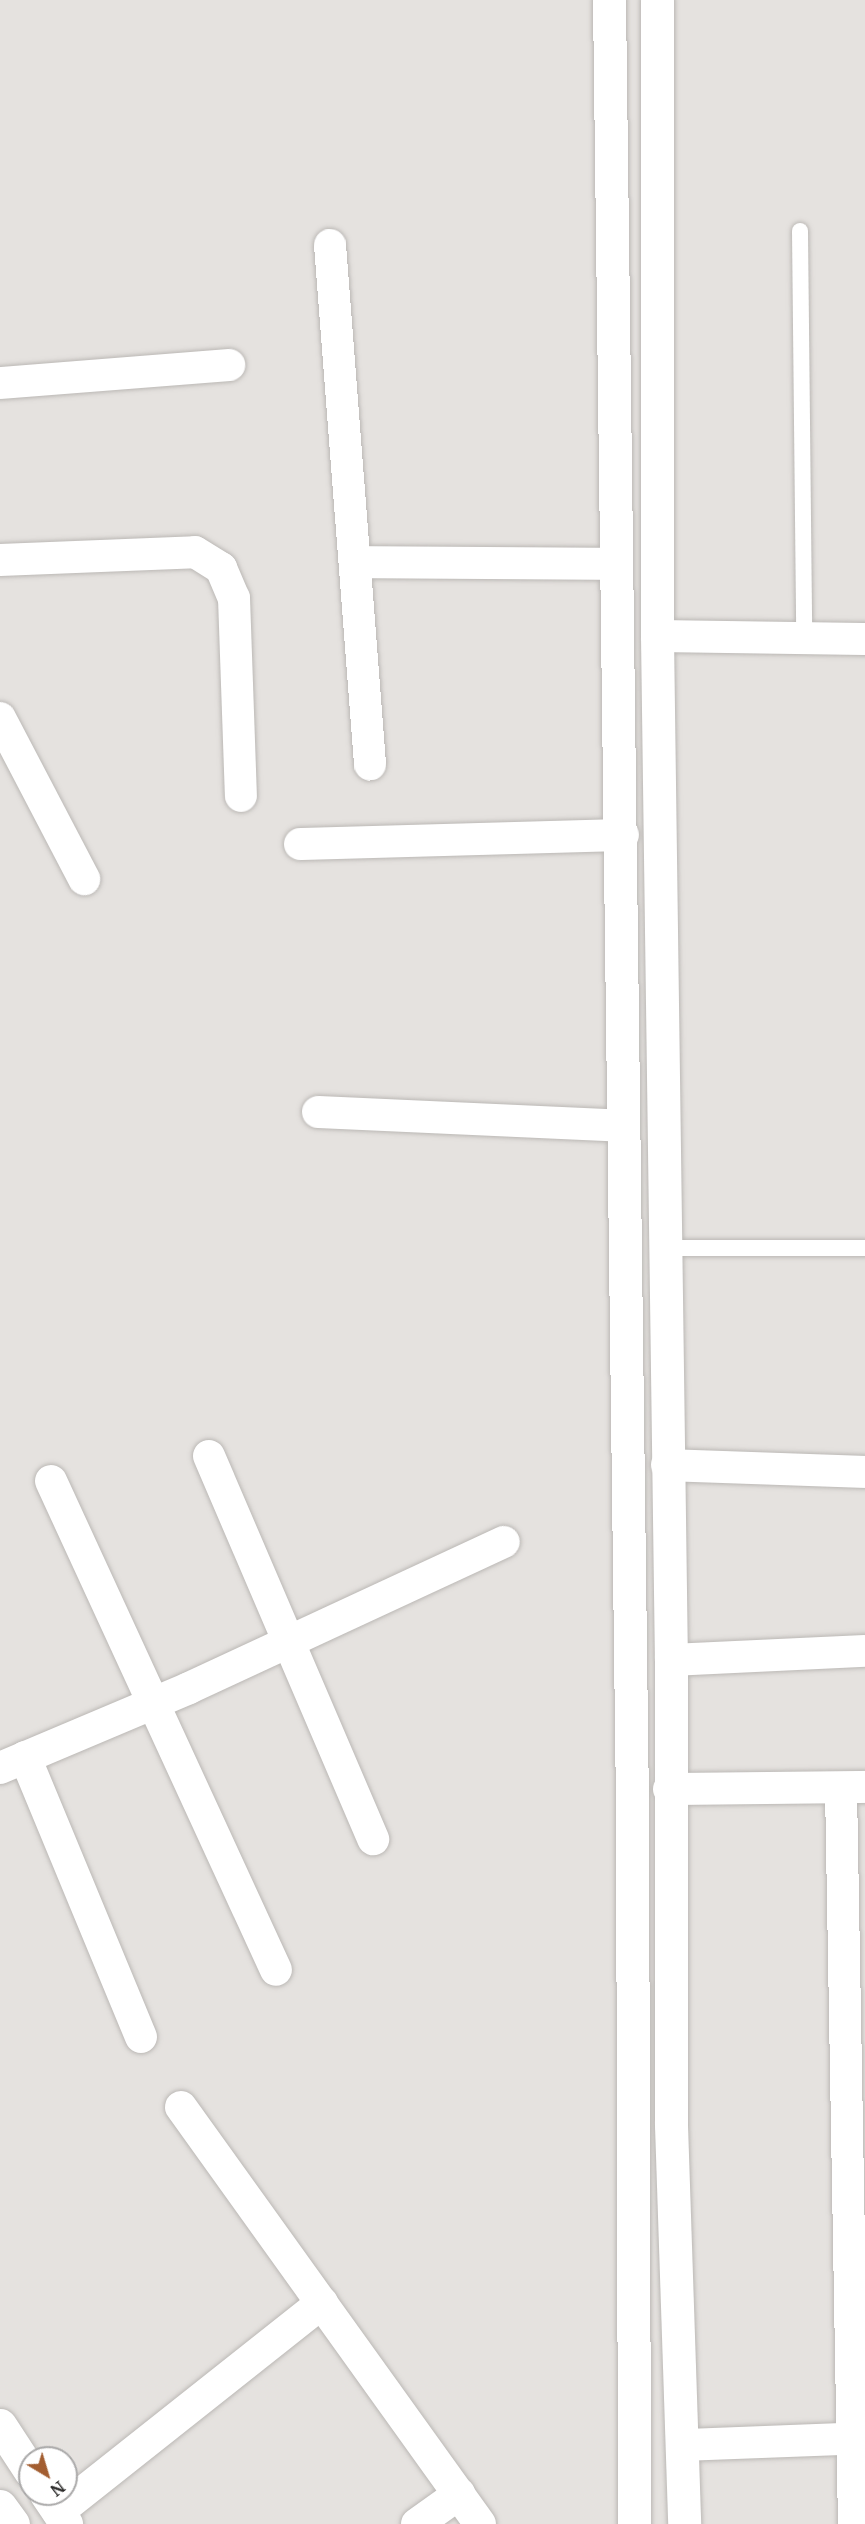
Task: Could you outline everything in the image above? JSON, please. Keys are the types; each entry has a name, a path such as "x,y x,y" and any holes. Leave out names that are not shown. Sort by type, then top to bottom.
{"main road":[{"path":"609,0 623,835 623,1126 632,1801 634,2524"},
{"path":"657,0 657,636 671,1660 669,1789 671,2125 684,2445 684,2524"},
{"path":"0,2425 18,2452"},
{"path":"0,2506 13,2524"}],"street":[{"path":"330,245 370,764"},
{"path":"0,383 229,365"},
{"path":"0,560 195,552 221,568 234,598 241,796"},
{"path":"354,562 617,564"},
{"path":"657,636 865,639"},
{"path":"0,718 84,879"},
{"path":"300,844 623,835"},
{"path":"318,1112 623,1126"},
{"path":"209,1456 286,1644 373,1839"},
{"path":"667,1465 865,1472"},
{"path":"51,1481 276,1970"},
{"path":"141,2037 13,1762 286,1644 504,1542"},
{"path":"671,1660 865,1651"},
{"path":"669,1789 853,1787 859,2438 854,2524"},
{"path":"181,2108 480,2524"},
{"path":"56,2510 322,2303"},
{"path":"684,2445 859,2438"},
{"path":"417,2524 459,2494"}],"lane":[{"path":"800,231 804,639"},
{"path":"667,1248 865,1248"}]}
